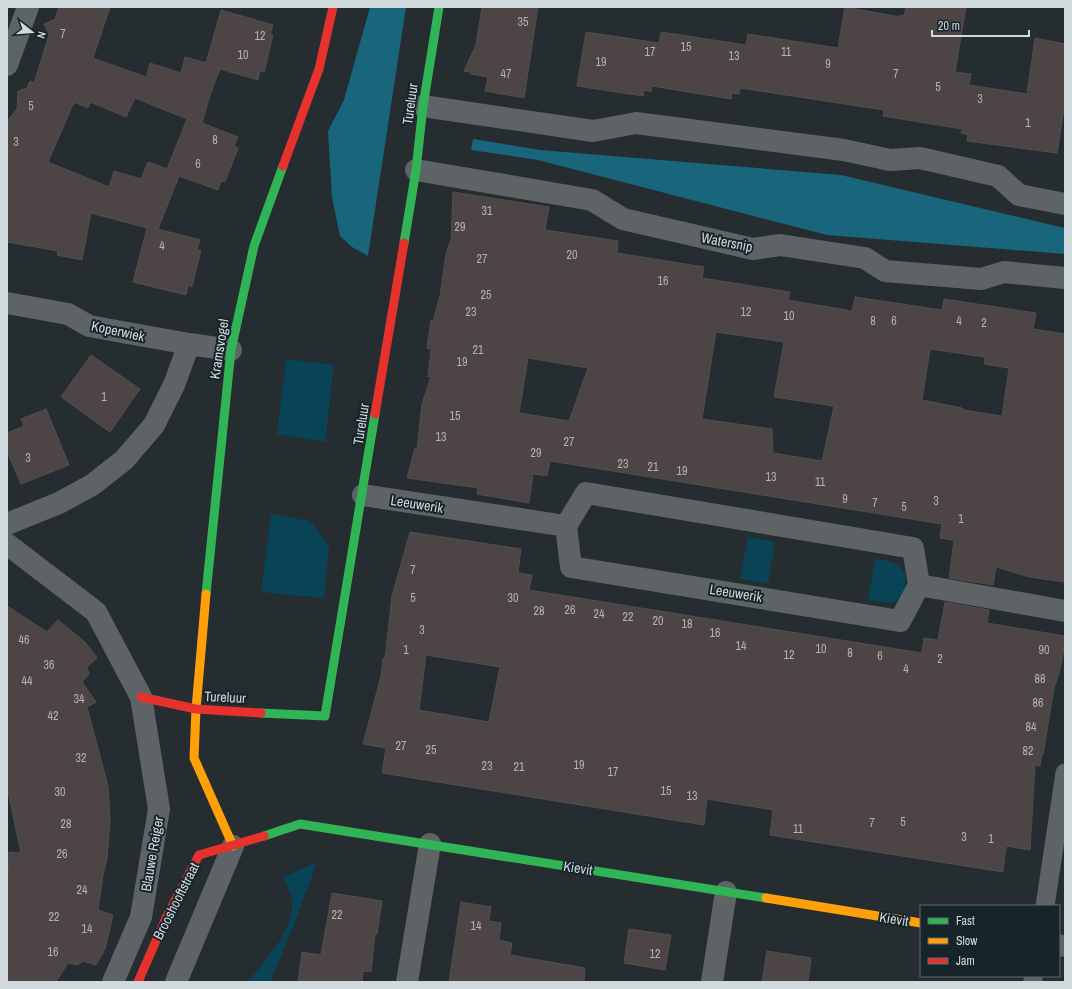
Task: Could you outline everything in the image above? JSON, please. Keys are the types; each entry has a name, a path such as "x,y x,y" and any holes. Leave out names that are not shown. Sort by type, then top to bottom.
{"street":[{"path":"7,64 28,7"},
{"name":"Kramsvogel","path":"196,709 213,520 231,350 254,246 318,69 333,7"},
{"name":"Tureluur","path":"196,709 325,716 416,170 423,106 439,7"},
{"path":"423,106 593,131 636,123 844,150 890,160 920,158 998,176 1019,195 1065,204"},
{"name":"Watersnip","path":"416,170 592,200 623,219 753,249 780,245 865,258 885,271 981,279 1004,272 1065,278"},
{"name":"Koperwiek","path":"7,303 68,314 89,326 231,350"},
{"path":"7,524 59,503 92,485 124,460 154,424 174,385 189,344"},
{"path":"566,526 586,493 913,548 919,585 1065,612"},
{"name":"Leeuwerik","path":"363,495 566,526 571,567 900,621 919,585"},
{"name":"Blauwe Reiger","path":"7,544 96,612 141,697 159,809 141,917 113,982"},
{"path":"141,697 196,709 194,758 233,846"},
{"name":"Kievit","path":"233,846 300,824 920,923"},
{"path":"407,982 430,844"},
{"name":"Brooshooftstraat","path":"138,982 166,918 200,855 233,846"},
{"name":"Brooshooftstraat","path":"176,982 233,846"},
{"path":"712,982 726,892"}],"lane":[{"path":"1044,905 1065,772"}],"shaded area":[{"path":"370,7 406,7 368,256 352,247 340,236 332,197 328,131 344,100"},
{"path":"473,139 540,150 841,175 1065,228 1065,254 827,235 538,160 471,150"},
{"path":"286,359 334,365 325,442 277,434"},
{"path":"271,514 310,521 329,546 324,598 261,592"},
{"path":"748,537 775,542 768,584 740,579"},
{"path":"875,559 887,561 899,566 905,575 906,580 904,591 898,600 887,603 868,600"},
{"path":"317,862 291,932 270,982 248,982 277,945 288,924 291,914 292,900 289,889 283,877"}],"building":[{"path":"59,7 110,7 93,58 146,77 150,63 181,73 185,57 206,63 221,10 273,25 270,34 273,35 264,72 260,70 258,80 220,69 210,95 202,123 238,137 234,146 238,148 225,182 221,181 218,190 179,176 158,229 200,240 197,250 201,250 192,287 188,285 186,295 133,282 147,228 91,213 82,260 57,255 58,251 7,242 7,121 17,109 18,91 27,88 30,81 34,83 49,35 44,24 55,19","holes":["135,98 187,119 167,169 148,162 141,179 114,171 109,187 48,162 74,102 88,108 90,102 126,117"]},
{"path":"482,7 538,7 524,98 485,91 488,77 471,74 471,72 464,71 476,45"},
{"path":"845,7 900,17 900,15 904,16 906,7 966,7 955,72 971,74 969,85 1027,94 1035,38 1065,44 1065,102 1057,153 967,141 968,135 961,133 962,129 883,116 884,110 740,88 739,94 732,93 731,99 652,86 651,92 644,90 643,96 577,86 586,32 659,43 661,32 746,45 748,34 838,48"},
{"path":"453,192 549,207 545,230 618,241 617,253 704,267 702,278 790,292 788,300 852,311 855,297 942,310 944,299 1036,313 1033,329 1065,334 1065,582 1029,577 996,567 993,585 949,578 954,540 940,538 942,524 550,461 547,476 533,474 529,503 477,494 478,488 407,478 415,448 417,449 422,404 431,376 428,377 431,349 427,348 431,320 433,321 440,296 446,254 451,241","holes":["716,332 784,342 774,397 834,406 822,461 773,453 772,429 702,419","930,349 985,357 984,364 1009,368 1002,416 964,410 962,408 922,400","528,358 588,368 569,421 519,413"]},
{"path":"91,355 140,389 110,432 61,397"},
{"path":"46,409 69,465 21,484 7,451 7,433 24,426 21,419"},
{"path":"410,532 521,549 518,573 532,575 529,590 922,653 924,638 938,640 945,602 989,610 987,623 1065,636 1065,644 1059,673 1054,688 1043,755 1042,754 1040,766 1035,765 1030,850 1006,846 1003,872 770,835 773,810 707,799 704,825 382,773 386,748 363,744 381,676 383,658 385,659 392,596","holes":["426,655 500,667 489,722 419,710"]},
{"path":"7,606 47,632 58,620 85,642 97,658 87,667 89,674 82,682 96,702 87,707 108,786 110,822 107,859 98,910 113,915 105,949 96,965 83,961 78,965 68,963 56,982 7,982 9,852 21,853 7,787"},
{"path":"332,893 382,901 377,934 375,934 371,972 363,971 362,982 298,982 302,952 321,955"},
{"path":"461,902 491,907 489,921 501,923 499,940 512,943 510,955 585,968 584,982 449,982"},
{"path":"629,929 671,935 665,970 624,963"},
{"path":"767,951 811,958 808,982 762,982"}],"traffic: fast":[{"path":"404,243 416,170 423,106 439,7"},
{"path":"206,594 231,350 254,246 283,166"},
{"path":"261,713 325,716 375,414"},
{"path":"264,836 300,824 766,898"}],"traffic: slow":[{"path":"206,594 196,709 194,758 233,846"},
{"path":"766,898 920,923"}],"traffic: jam":[{"path":"283,166 319,69 333,7"},
{"path":"375,414 404,243"},
{"path":"141,697 196,709 261,713"},
{"path":"138,982 166,918 199,855 264,836"}]}
